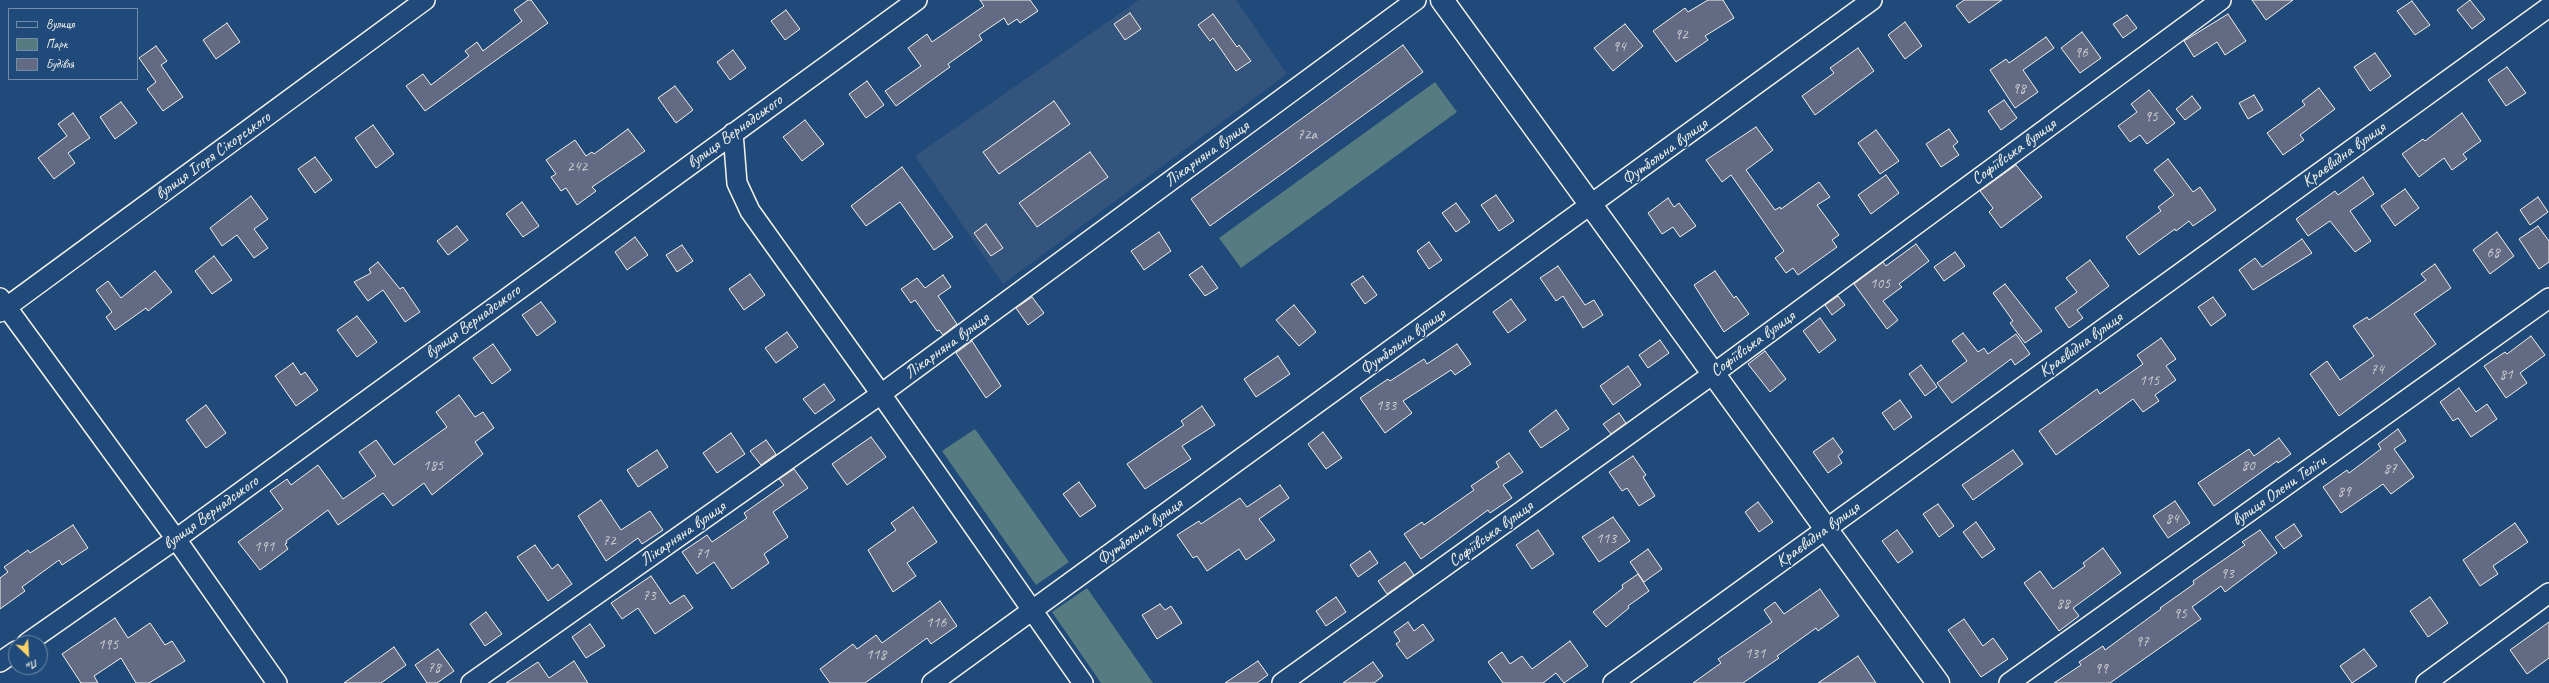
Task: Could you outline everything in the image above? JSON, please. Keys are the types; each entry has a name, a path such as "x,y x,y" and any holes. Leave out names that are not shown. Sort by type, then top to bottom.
{"street":[{"name":"вулиця Ігоря Сікорського","path":"2,305 425,0"},
{"name":"вулиця Вернадського","path":"38,635 176,539 917,0"},
{"name":"Лікарняна вулиця","path":"471,683 881,394 1416,0"},
{"path":"1442,0 1590,206 1938,683"},
{"name":"Футбольна вулиця","path":"932,683 1872,0"},
{"name":"Софіївська вулиця","path":"1282,683 1713,374 2221,0"},
{"name":"Краєвидна вулиця","path":"1614,683 2549,7"},
{"path":"733,133 737,183 750,211 881,394 1083,683"},
{"name":"вулиця Олени Теліги","path":"2009,683 2549,298"},
{"path":"2,305 176,539 277,683"},
{"path":"2426,683 2549,593"}],"shaded area":[{"path":"1139,0 1236,0 1287,74 1003,284 915,156"}],"green space":[{"path":"1435,82 1457,112 1241,268 1219,238"},
{"path":"975,429 1069,562 1036,585 942,451"},
{"path":"1087,588 1153,683 1101,683 1052,612"}],"building":[{"path":"528,0 531,0 548,23 425,111 406,86 423,74 431,85 469,56 465,51 477,42 483,51 522,21 514,10"},
{"path":"980,0 1030,0 1038,11 1020,23 1017,19 1008,25 1004,18 979,35 982,40 948,64 950,67 896,106 885,91 921,66 908,48 927,34 932,42 984,6"},
{"path":"1708,0 1723,0 1734,18 1705,36 1708,40 1676,62 1653,31 1685,8 1688,12"},
{"path":"1964,0 2002,0 1969,23 1956,6"},
{"path":"2252,0 2293,0 2266,20"},
{"path":"2470,0 2485,19 2472,29 2457,10"},
{"path":"2412,1 2430,25 2415,35 2397,11"},
{"path":"786,10 800,29 785,40 771,21"},
{"path":"1130,13 1141,29 1125,40 1114,24"},
{"path":"1213,14 1237,47 1239,45 1251,61 1236,71 1213,38 1210,41 1198,25"},
{"path":"2228,14 2246,41 2225,55 2217,42 2194,57 2184,41"},
{"path":"2127,15 2137,28 2123,38 2113,24"},
{"path":"1905,22 1922,46 1905,59 1888,35"},
{"path":"227,23 240,42 216,59 203,40"},
{"path":"1625,24 1643,46 1613,71 1594,48"},
{"path":"2082,32 2101,58 2080,73 2061,48"},
{"path":"2046,37 2054,48 2023,70 2038,92 2015,108 1990,70 2006,59 2009,63"},
{"path":"1403,45 1423,72 1210,226 1191,199"},
{"path":"156,46 167,61 161,65 183,97 163,111 147,89 156,82 139,58"},
{"path":"1858,48 1874,71 1815,115 1802,96 1834,73 1830,68"},
{"path":"733,50 746,68 730,80 717,62"},
{"path":"2375,53 2391,76 2370,91 2354,67"},
{"path":"2507,67 2526,93 2506,106 2488,80"},
{"path":"867,81 884,105 866,118 849,94"},
{"path":"675,86 693,110 676,123 658,98"},
{"path":"2319,88 2335,109 2300,135 2304,140 2283,155 2267,133 2305,105 2302,101"},
{"path":"2149,90 2175,123 2147,144 2140,135 2130,142 2118,126 2137,112 2131,104"},
{"path":"2254,95 2263,110 2248,119 2239,103"},
{"path":"2192,96 2201,108 2185,120 2176,109"},
{"path":"2004,100 2017,118 2001,130 1988,111"},
{"path":"1054,101 1070,124 999,174 983,152"},
{"path":"121,102 137,123 115,139 100,117"},
{"path":"73,113 90,138 68,153 75,163 54,179 38,158 67,136 58,124"},
{"path":"2462,113 2481,141 2463,154 2467,159 2452,170 2444,158 2419,177 2402,154 2423,139 2425,141"},
{"path":"805,120 824,144 802,161 783,137"},
{"path":"373,125 394,154 376,168 355,138"},
{"path":"1756,127 1773,150 1746,170 1775,210 1780,207 1781,209 1819,182 1830,197 1817,205 1839,235 1832,240 1837,247 1798,275 1793,268 1786,273 1775,258 1784,251 1731,175 1722,182 1706,160"},
{"path":"628,129 645,151 592,187 596,191 577,205 566,188 561,191 551,177 556,174 546,160 575,140 586,156 592,152 594,154"},
{"path":"1949,129 1958,142 1953,146 1959,155 1941,167 1926,144"},
{"path":"1876,130 1899,161 1880,174 1858,143"},
{"path":"1090,152 1108,177 1037,227 1019,203"},
{"path":"315,157 332,180 315,193 298,169"},
{"path":"2168,159 2193,192 2200,187 2216,210 2193,226 2189,221 2176,231 2175,229 2139,255 2126,237 2161,211 2158,207 2174,195 2154,170"},
{"path":"2016,165 2042,197 2001,228 1989,212 1993,208 1980,191"},
{"path":"902,167 953,237 934,250 900,202 866,226 851,206"},
{"path":"1886,175 1899,193 1871,214 1858,195"},
{"path":"2363,177 2374,194 2350,211 2371,241 2355,252 2330,221 2308,236 2296,219 2335,191 2338,195"},
{"path":"2405,189 2419,208 2395,226 2381,206"},
{"path":"1496,195 1514,221 1499,231 1481,205"},
{"path":"251,196 268,219 254,229 268,248 254,258 237,235 222,246 210,228"},
{"path":"2538,197 2548,212 2530,225 2520,210"},
{"path":"1668,198 1674,207 1679,203 1696,226 1680,237 1673,227 1662,234 1648,213"},
{"path":"522,202 539,226 523,237 506,214"},
{"path":"1456,203 1470,222 1456,232 1442,213"},
{"path":"986,224 1003,248 991,256 974,233"},
{"path":"457,226 468,240 448,255 437,241"},
{"path":"2538,226 2549,241 2549,262 2539,269 2519,239"},
{"path":"1159,232 1171,251 1144,270 1131,251"},
{"path":"2497,232 2514,256 2490,274 2473,250"},
{"path":"635,237 648,255 627,270 615,252"},
{"path":"2302,239 2312,253 2253,290 2239,270 2255,258 2262,267"},
{"path":"1429,242 1442,260 1429,269 1417,251"},
{"path":"1916,244 1929,261 1899,284 1902,287 1883,301 1898,320 1887,329 1854,284 1883,262 1886,266"},
{"path":"682,245 693,261 677,272 666,255"},
{"path":"1955,252 1965,266 1944,281 1934,267"},
{"path":"214,256 232,280 212,294 195,271"},
{"path":"2090,260 2109,286 2077,310 2083,318 2069,328 2055,308 2077,292 2066,278"},
{"path":"378,262 400,289 403,287 420,312 405,322 383,290 368,301 354,282 371,273 369,269"},
{"path":"2435,264 2451,288 2414,314 2436,344 2339,416 2310,374 2327,361 2340,380 2374,356 2353,326 2367,317 2369,320 2426,280 2421,274"},
{"path":"1202,266 1218,288 1205,296 1189,275"},
{"path":"1558,266 1585,305 1594,300 1603,315 1583,328 1563,296 1556,301 1540,278"},
{"path":"155,271 172,292 148,311 146,308 115,330 106,317 112,312 96,290 108,281 121,298"},
{"path":"1715,271 1734,298 1736,296 1749,314 1724,332 1694,285"},
{"path":"750,274 765,295 744,310 729,289"},
{"path":"943,275 951,287 938,296 957,324 943,335 939,330 937,331 915,300 911,303 901,289 917,278 925,288"},
{"path":"1363,276 1377,295 1365,304 1351,284"},
{"path":"2005,284 2042,331 2025,343 2010,323 2013,321 1993,293"},
{"path":"1838,296 1845,305 1832,315 1825,305"},
{"path":"1032,297 1044,313 1028,325 1016,308"},
{"path":"2213,297 2226,315 2211,326 2198,307"},
{"path":"1511,299 1526,320 1508,333 1493,312"},
{"path":"541,302 556,322 537,336 522,315"},
{"path":"1294,305 1316,332 1299,346 1276,320"},
{"path":"357,316 377,342 357,357 337,330"},
{"path":"1820,318 1836,340 1819,353 1803,331"},
{"path":"787,332 798,347 776,363 765,348"},
{"path":"1963,333 1978,352 1984,348 1988,354 2016,334 2030,354 2015,365 2011,359 1952,403 1937,383 1967,361 1952,341"},
{"path":"2531,336 2545,355 2520,373 2527,383 2506,398 2484,366 2505,352 2507,354"},
{"path":"2161,338 2176,359 2166,366 2176,380 2155,395 2159,401 2143,412 2133,399 2056,455 2039,431 2097,389 2100,394 2143,364 2137,355"},
{"path":"1660,340 1669,353 1648,368 1639,355"},
{"path":"972,341 1001,386 986,398 956,353"},
{"path":"493,344 511,370 492,384 473,358"},
{"path":"1457,344 1471,364 1455,375 1451,370 1403,401 1412,413 1385,433 1360,398 1388,379 1390,381 1424,359 1427,364"},
{"path":"1765,351 1786,379 1770,392 1748,364"},
{"path":"1278,356 1290,374 1256,397 1244,379"},
{"path":"293,363 301,375 305,372 318,390 296,406 275,376"},
{"path":"1921,365 1937,387 1925,396 1909,374"},
{"path":"1628,366 1641,385 1613,405 1600,386"},
{"path":"824,384 835,400 815,414 803,399"},
{"path":"2459,388 2476,412 2487,404 2497,419 2471,437 2458,418 2453,421 2440,402"},
{"path":"459,395 475,417 483,412 494,428 475,442 483,454 432,495 424,483 393,506 383,493 338,525 328,510 286,541 287,543 285,544 288,549 260,570 238,542 283,509 270,491 287,479 291,485 318,465 343,499 376,476 359,452 376,440 394,465 447,427 436,412"},
{"path":"1900,400 1912,417 1894,430 1882,413"},
{"path":"206,405 226,433 206,448 186,420"},
{"path":"1202,406 1215,425 1182,446 1191,459 1145,489 1127,464 1184,425 1181,421"},
{"path":"1556,410 1569,429 1541,448 1529,431"},
{"path":"1619,413 1626,423 1611,434 1603,424"},
{"path":"2398,429 2406,441 2394,449 2414,477 2391,494 2383,484 2341,513 2323,487 2347,470 2349,473 2381,449 2378,444"},
{"path":"1323,432 1342,458 1326,469 1308,444"},
{"path":"731,433 745,454 717,473 703,453"},
{"path":"871,437 886,457 847,485 832,464"},
{"path":"1833,438 1843,452 1838,456 1842,463 1828,473 1813,452"},
{"path":"2279,438 2291,454 2278,463 2277,461 2214,506 2198,483 2249,449 2254,456"},
{"path":"766,440 776,454 761,465 750,451"},
{"path":"657,450 668,467 638,487 627,470"},
{"path":"2013,450 2023,464 1973,500 1962,485"},
{"path":"1509,453 1523,472 1503,485 1512,498 1490,513 1488,510 1421,559 1404,534 1422,522 1424,525 1474,490 1471,486 1499,467 1496,462"},
{"path":"1633,456 1646,475 1643,477 1655,496 1639,506 1627,488 1622,491 1609,472"},
{"path":"794,469 808,488 773,512 788,537 764,554 769,563 732,589 714,562 697,574 682,552 707,535 712,542 747,518 744,513 784,485 779,479"},
{"path":"1079,482 1096,506 1080,517 1063,494"},
{"path":"1280,485 1289,498 1259,519 1275,540 1246,560 1239,549 1207,571 1197,556 1193,558 1177,535 1199,521 1201,524 1240,498 1247,507"},
{"path":"601,500 621,530 650,511 663,530 642,544 638,538 606,561 578,516"},
{"path":"2175,501 2190,523 2168,538 2153,516"},
{"path":"1758,502 1773,522 1759,532 1745,512"},
{"path":"1938,504 1954,526 1939,537 1923,514"},
{"path":"913,507 937,542 907,563 916,576 893,592 868,550 896,530 891,523"},
{"path":"1613,517 1630,541 1599,562 1582,537"},
{"path":"1976,522 1995,549 1982,558 1963,532"},
{"path":"2515,523 2528,542 2493,566 2498,574 2480,586 2463,560"},
{"path":"2294,524 2302,536 2284,549 2275,537"},
{"path":"73,525 88,548 62,565 59,560 22,587 25,591 0,609 0,578 8,572 4,567 28,550 30,553"},
{"path":"1538,530 1554,554 1532,569 1516,545"},
{"path":"1897,530 1913,552 1898,563 1882,541"},
{"path":"2260,530 2277,553 2225,592 2221,586 2192,607 2201,619 2110,683 2054,683 2081,665 2079,662 2103,646 2105,650 2161,609 2160,608 2194,584 2193,581 2245,545 2242,542"},
{"path":"535,545 552,569 558,564 572,584 548,601 517,557"},
{"path":"2103,548 2121,573 2073,608 2079,616 2059,631 2024,583 2040,571 2053,589 2085,566 2083,563"},
{"path":"1648,549 1662,569 1644,582 1630,562"},
{"path":"1370,551 1378,563 1358,577 1350,565"},
{"path":"1405,562 1414,575 1387,594 1378,581"},
{"path":"1638,574 1649,591 1628,606 1629,608 1606,627 1593,612 1623,588 1622,585"},
{"path":"651,576 670,604 684,595 693,608 655,634 638,608 622,619 611,603"},
{"path":"1820,589 1839,616 1818,631 1816,628 1777,656 1779,658 1743,683 1693,683 1721,663 1718,659 1772,622 1764,610 1775,602 1784,614"},
{"path":"1336,597 1346,612 1326,626 1316,611"},
{"path":"2430,597 2448,623 2428,637 2410,611"},
{"path":"940,601 957,626 931,644 927,638 865,683 830,683 820,669 853,644 857,649 876,635 882,643"},
{"path":"1160,604 1165,610 1171,606 1182,623 1157,639 1142,615"},
{"path":"486,612 502,634 485,646 470,624"},
{"path":"115,618 128,638 150,623 165,645 172,641 185,661 149,683 136,683 121,658 94,676 98,683 81,683 62,654"},
{"path":"1964,619 1983,646 1993,638 2008,659 1981,677 1948,630"},
{"path":"1408,622 1414,631 1423,624 1434,640 1407,659 1396,644 1400,641 1394,632"},
{"path":"2549,622 2549,658 2527,674 2510,650"},
{"path":"590,624 605,646 586,658 572,637"},
{"path":"1570,641 1588,666 1564,683 1556,673 1543,683 1503,683 1488,662 1502,652 1510,664 1522,656 1532,669"},
{"path":"394,647 406,665 381,683 344,683"},
{"path":"438,649 454,671 437,683 427,683 415,665"},
{"path":"2364,649 2377,666 2352,683 2340,666"},
{"path":"1858,656 1876,683 1818,683"},
{"path":"574,661 588,683 506,683 538,662 549,678"},
{"path":"1258,661 1268,675 1257,683 1225,683"},
{"path":"1373,662 1383,676 1374,683 1343,683"}]}
